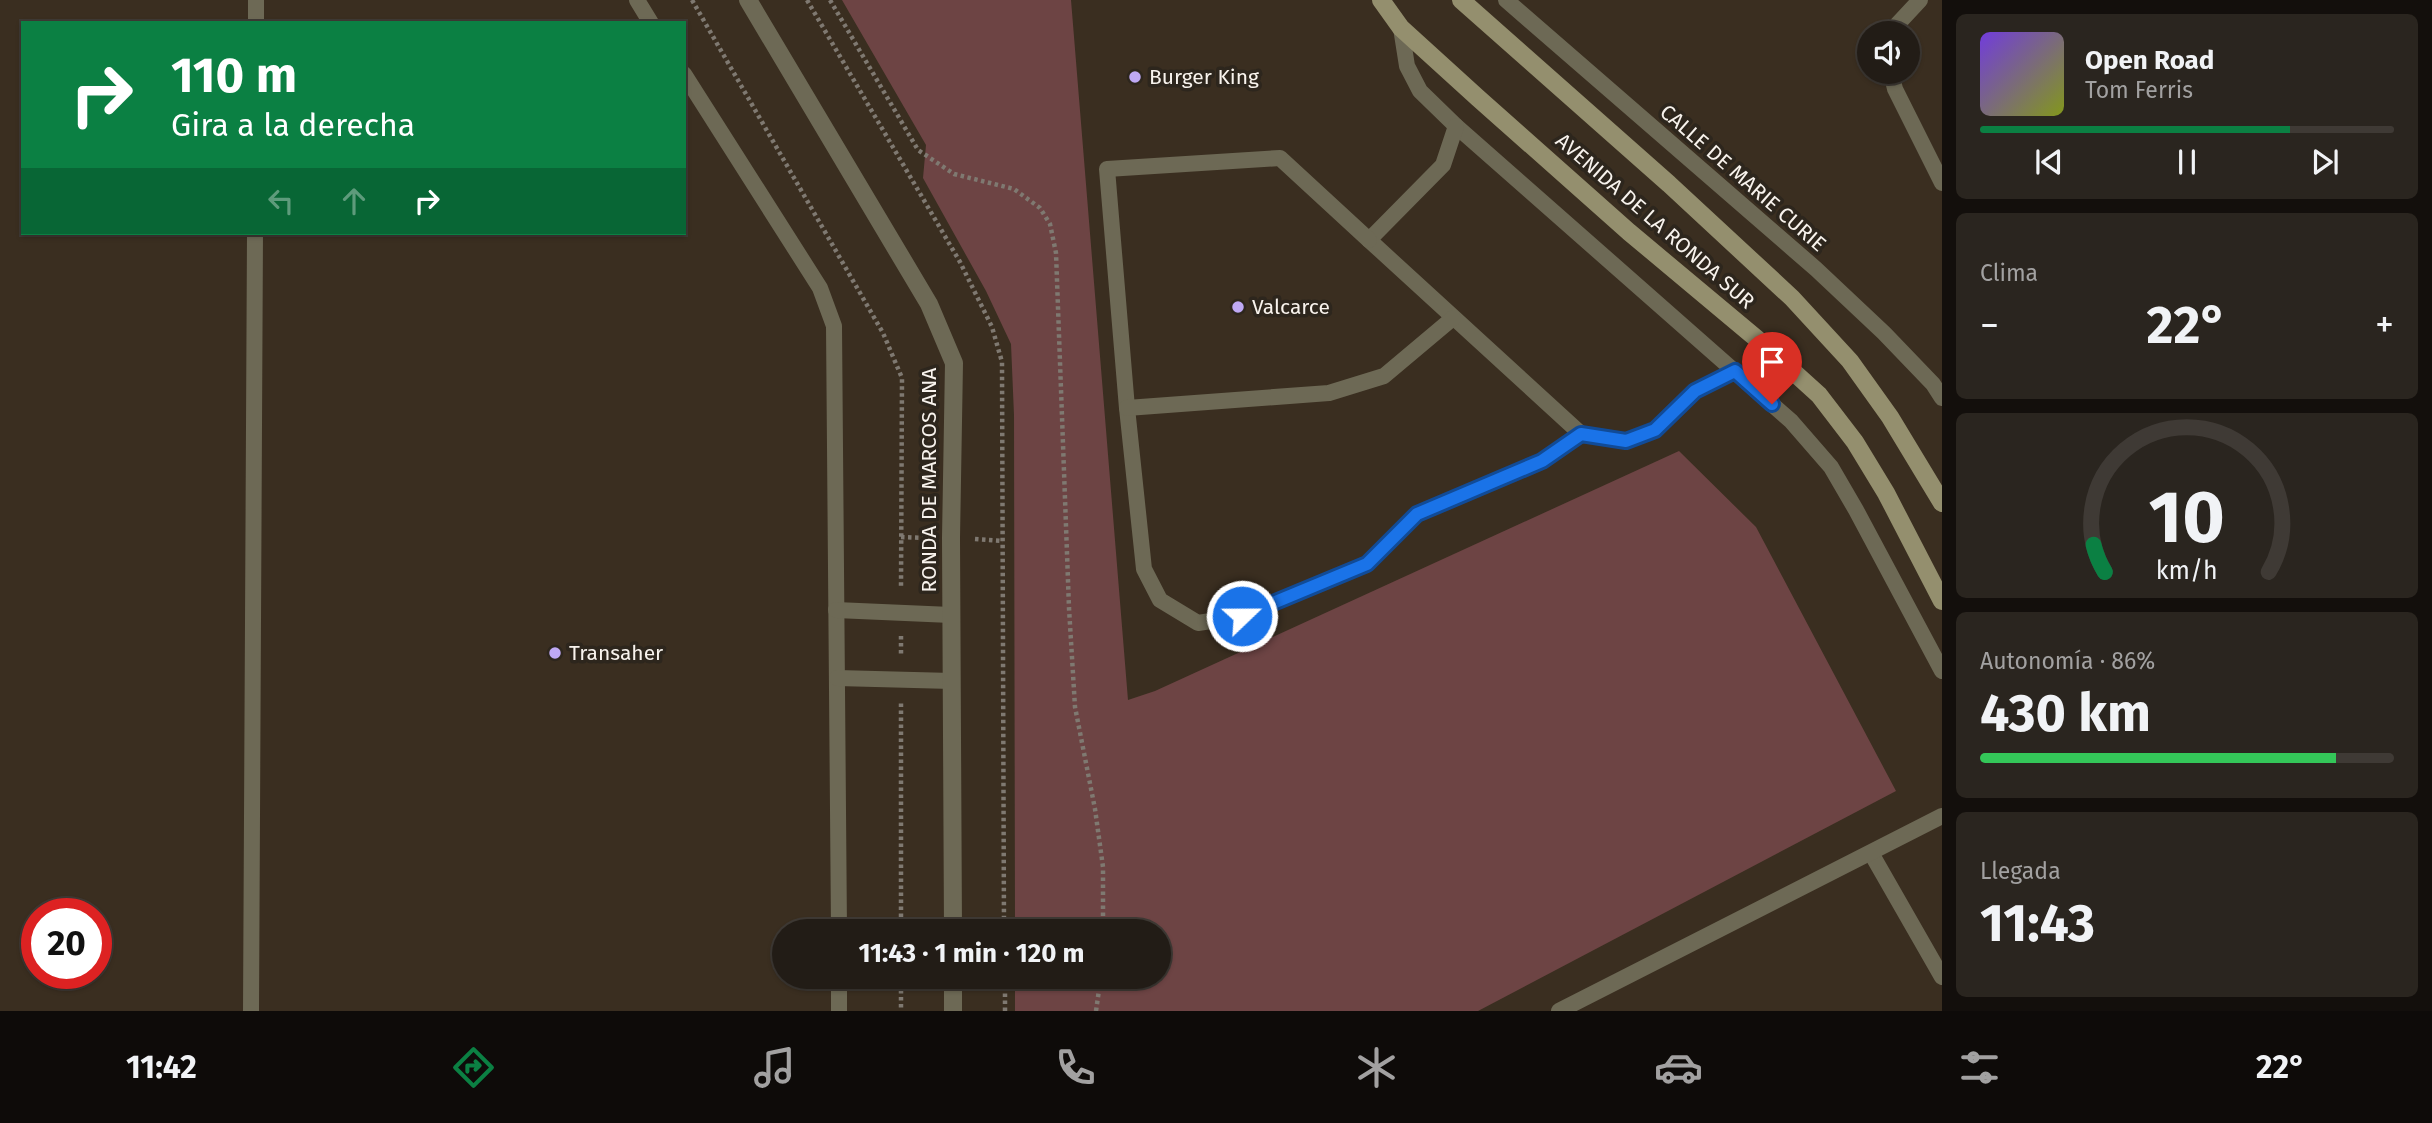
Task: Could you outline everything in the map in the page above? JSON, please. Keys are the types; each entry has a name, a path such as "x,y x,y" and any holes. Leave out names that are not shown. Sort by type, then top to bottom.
{"main road":[{"name":"AVENIDA DE LA RONDA SUR","path":"1381,0 1401,28 1609,214 1758,339 1819,395 1855,442 1886,493 1942,601"},
{"name":"AVENIDA DE LA RONDA SUR","path":"1461,0 1669,184 1792,298 1850,361 1890,416 1942,503"}],"street":[{"name":"RONDA DE MARCOS ANA","path":"748,0 929,303 954,363 951,615 953,919"},
{"path":"953,989 953,1011"}],"lane":[{"path":"256,0 256,21"},
{"path":"637,0 650,21"},
{"name":"CALLE DE MARIE CURIE","path":"1506,0 1816,268 1933,384 1942,398"},
{"path":"1900,21 1920,0"},
{"path":"1401,28 1407,66 1420,91 1456,126 1791,421 1831,467 1857,510 1942,671"},
{"path":"686,78 820,288 834,326 839,919"},
{"path":"1894,84 1942,183"},
{"path":"1369,240 1443,165 1456,126"},
{"path":"1581,434 1542,461 1417,514 1367,564 1242,616 1198,623 1160,600 1144,569 1107,169 1280,158 1581,434 1626,441 1655,430 1695,391 1735,371"},
{"path":"251,1011 255,235"},
{"path":"1127,408 1329,393 1384,376 1453,318"},
{"path":"836,610 951,615"},
{"path":"837,678 952,681"},
{"path":"1559,1011 1942,816"},
{"path":"1871,853 1942,977"},
{"path":"839,989 839,1011"}],"path":[{"path":"830,0 918,150 954,174 1014,189 1040,208 1050,224 1056,253 1075,707 1095,809 1103,867 1103,919"},
{"path":"901,989 901,1011"},
{"path":"1004,989 1004,1011"},
{"path":"1096,1011 1099,989"}],"shaded area":[{"path":"0,0 1942,0 1942,1011 0,1011"},
{"path":"842,0 1071,0 1128,700 1155,691 1679,451 1756,527 1896,791 1478,1011 1015,1011 1015,989 1171,989 1171,919 1015,919 1014,415 1011,344 986,291 923,178 926,145"}],"place":[{"name":"Burger King","path":"1135,77"},
{"name":"Valcarce","path":"1238,307"},
{"name":"Transaher","path":"555,653"}],"route":[{"path":"1242,616 1367,564 1417,514 1542,461 1581,434 1626,441 1655,430 1695,391 1735,371 1772,404"}]}
